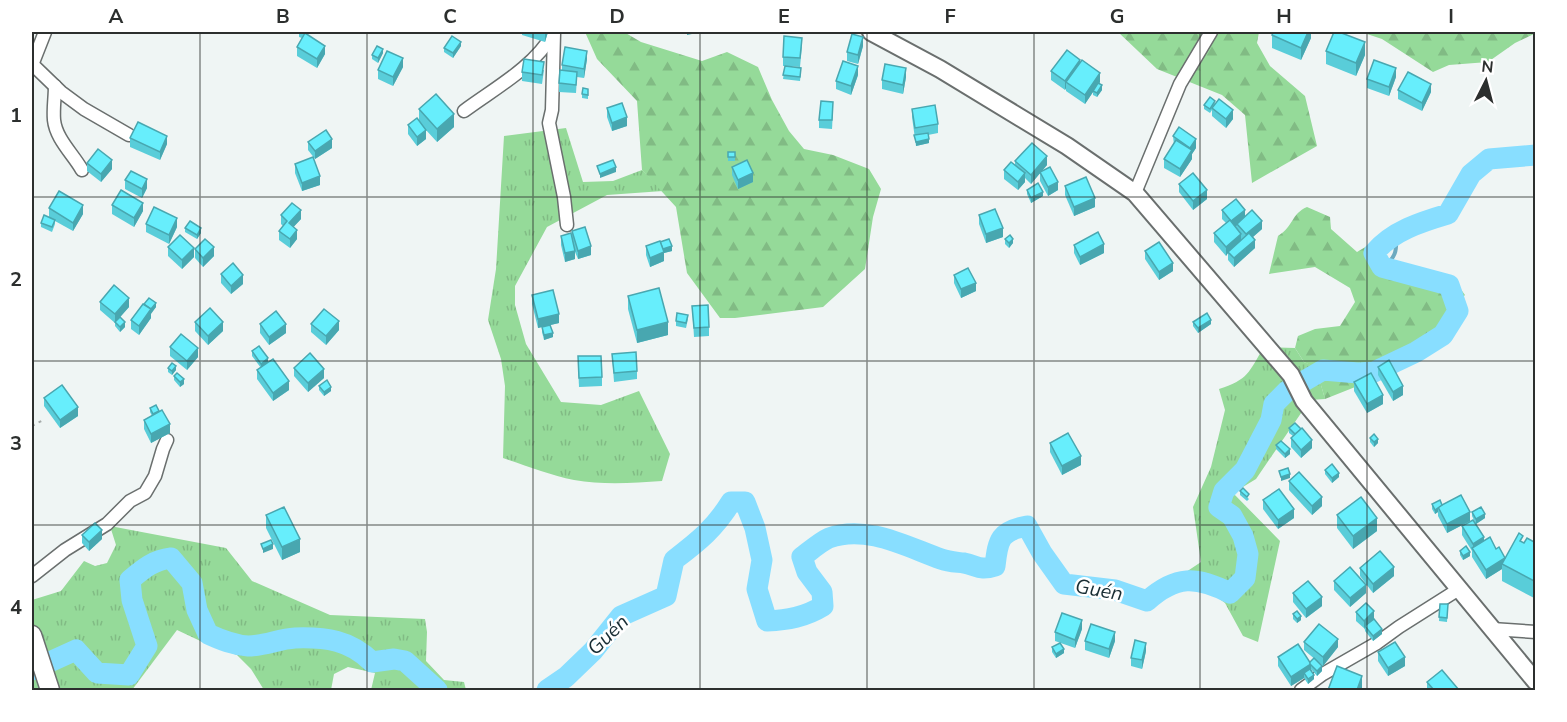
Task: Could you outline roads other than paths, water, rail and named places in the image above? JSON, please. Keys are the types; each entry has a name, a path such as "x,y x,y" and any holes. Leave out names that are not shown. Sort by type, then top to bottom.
{"highway":[{"path":"33,640 50,690"}],"main road":[{"path":"871,32 940,69 1067,146 1135,193 1291,375 1304,401 1536,682"}],"street":[{"path":"45,32 32,65 84,110 129,135"},
{"path":"464,111 516,75 531,61 554,32"},
{"path":"554,32 552,110 549,123 564,197 567,225"},
{"path":"1135,193 1180,84 1211,32"},
{"path":"55,87 56,127 62,141 82,170"},
{"path":"32,576 65,550 107,524 130,501 145,493 155,476 167,440"},
{"path":"1301,690 1459,589"},
{"path":"1492,629 1536,632"}],"waterway":[{"name":"Guén","path":"547,690 566,677 593,651 621,616 666,596 674,560 706,534 731,502 745,502 755,528 762,560 757,589 767,621 796,617 823,606 822,592 807,572 802,557 829,538 843,534 872,535 944,560 986,568 995,566 997,549 1002,538 1011,531 1027,526 1042,553 1064,584 1115,590 1147,601 1167,586 1187,581 1207,583 1230,593 1245,578 1248,554 1243,536 1232,516 1219,507 1224,491 1245,470 1271,420 1274,404 1287,391 1323,370 1374,372 1416,352 1443,335 1458,311 1449,285 1382,267 1374,253 1398,233 1448,214 1471,174 1489,159 1536,155"},
{"path":"1382,267 1395,254 1396,235"},
{"name":"Guén","path":"32,670 76,650 97,673 129,675 147,646 132,600 130,580 149,565 171,558 192,583 197,610 208,634 227,642 248,646 295,638 337,641 355,649 372,662 394,659 405,661 437,690"}]}
